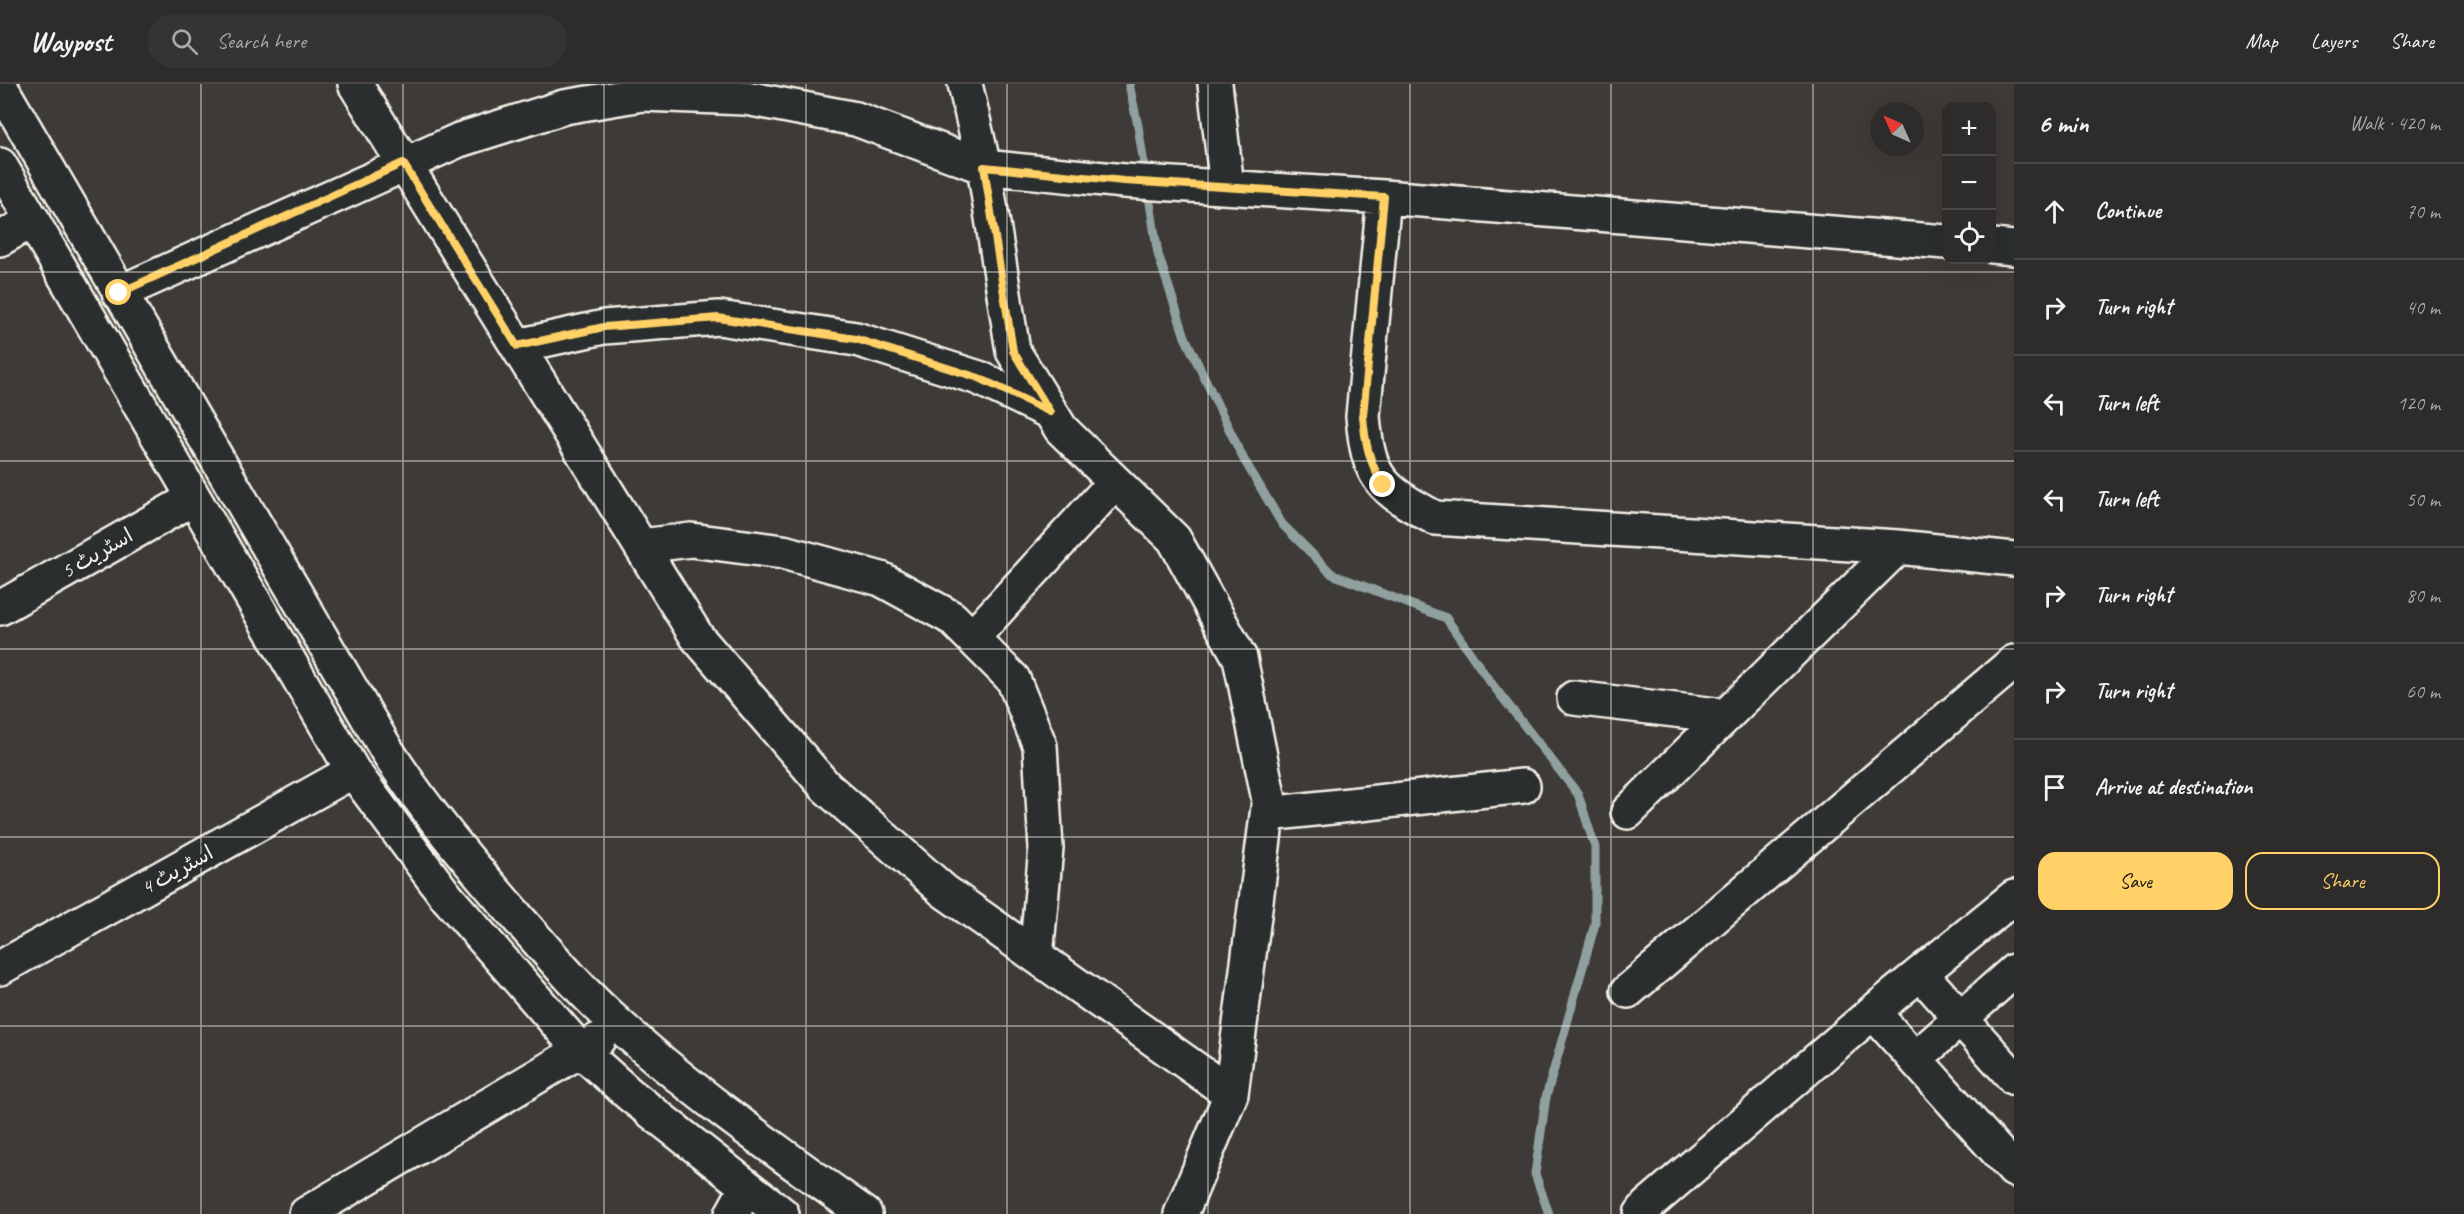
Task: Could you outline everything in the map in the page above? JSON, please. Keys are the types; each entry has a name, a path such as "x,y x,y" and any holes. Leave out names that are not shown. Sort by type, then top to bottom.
{"street":[{"path":"355,84 698,637 826,787 944,891 1231,1094"},
{"path":"965,84 984,167 1013,351 1061,429 1174,539 1240,658 1269,800 1231,1094 1181,1214"},
{"path":"1215,84 1227,187"},
{"path":"0,86 119,293 411,788 451,841 581,989 619,1025 775,1150 865,1214"},
{"path":"119,293 403,163 459,140 564,106 642,94 746,98 856,119 984,167 1124,181 1384,197 1942,242"},
{"path":"0,165 353,771 446,896 582,1052 629,1094 739,1201 782,1214"},
{"path":"1384,197 1363,416 1365,445 1372,467 1383,485 1404,501 1435,518 1898,547 2014,559"},
{"path":"0,239 33,220"},
{"path":"1996,246 2014,248"},
{"path":"517,346 604,327 718,318 856,339 979,378 1050,412"},
{"path":"972,638 1115,482"},
{"name":"اسٹریٹ 5","path":"0,608 194,498"},
{"path":"642,546 691,540 783,552 881,579 952,618 1013,679 1040,746 1046,848 1036,956"},
{"path":"1628,812 1898,547"},
{"path":"1628,991 2014,662"},
{"path":"1574,698 1725,716"},
{"name":"اسٹریٹ 4","path":"0,968 353,771"},
{"path":"1268,814 1523,786"},
{"path":"1641,1214 1647,1206 1873,1012 2014,897"},
{"path":"1915,1059 1959,1017 2014,971"},
{"path":"1921,974 2014,1078"},
{"path":"1873,1012 2014,1170"},
{"path":"306,1214 582,1052 619,1025"}],"waterway":[{"path":"1129,84 1138,126 1158,254 1185,337 1243,458 1282,524 1332,574 1446,618 1488,679 1578,794 1595,847 1595,924 1546,1097 1535,1174 1549,1214"}],"route":[{"path":"119,293 403,163 517,346 604,327 718,318 856,339 979,378 1050,412 1013,351 984,167 1124,181 1384,197 1363,416 1365,445 1372,467 1383,485"}]}
